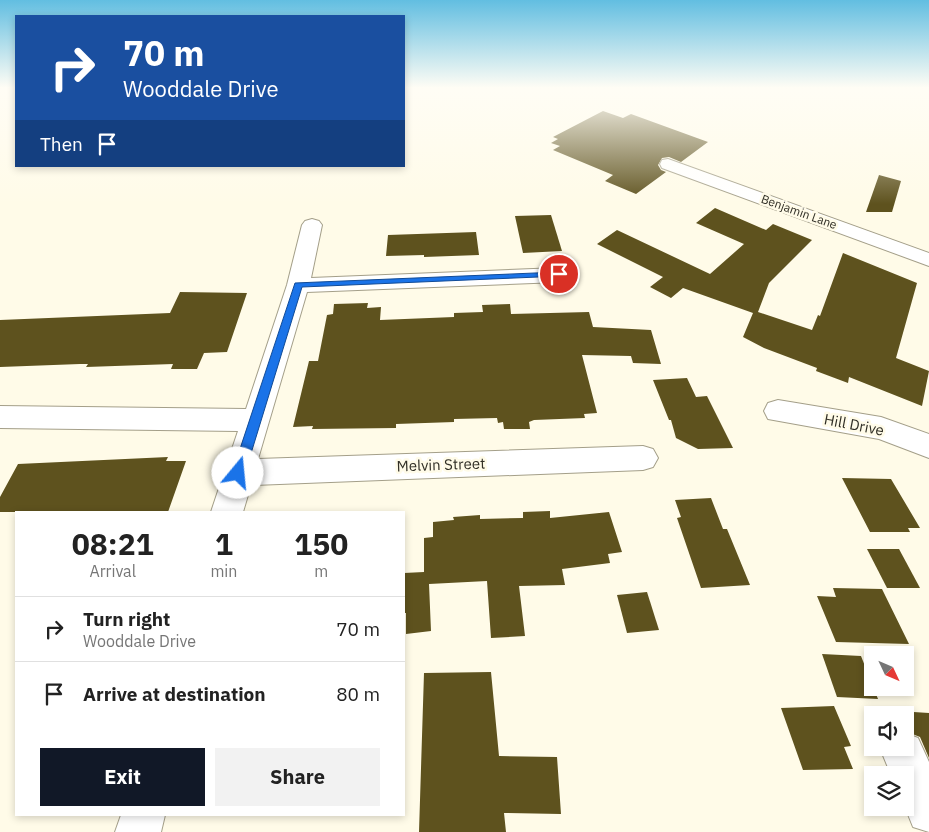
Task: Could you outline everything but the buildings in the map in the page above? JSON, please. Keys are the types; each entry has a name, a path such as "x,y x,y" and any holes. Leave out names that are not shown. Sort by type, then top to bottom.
{"street":[{"name":"Benjamin Lane","path":"668,164 929,260"},
{"path":"227,511 298,285 312,224"},
{"path":"298,285 559,274"},
{"name":"Hill Drive","path":"778,411 881,428 929,446"},
{"path":"0,417 255,420"},
{"name":"Melvin Street","path":"238,473 643,458"},
{"path":"904,756 929,811"},
{"path":"138,832 143,816"}],"route":[{"path":"238,473 298,285 559,274"}]}
